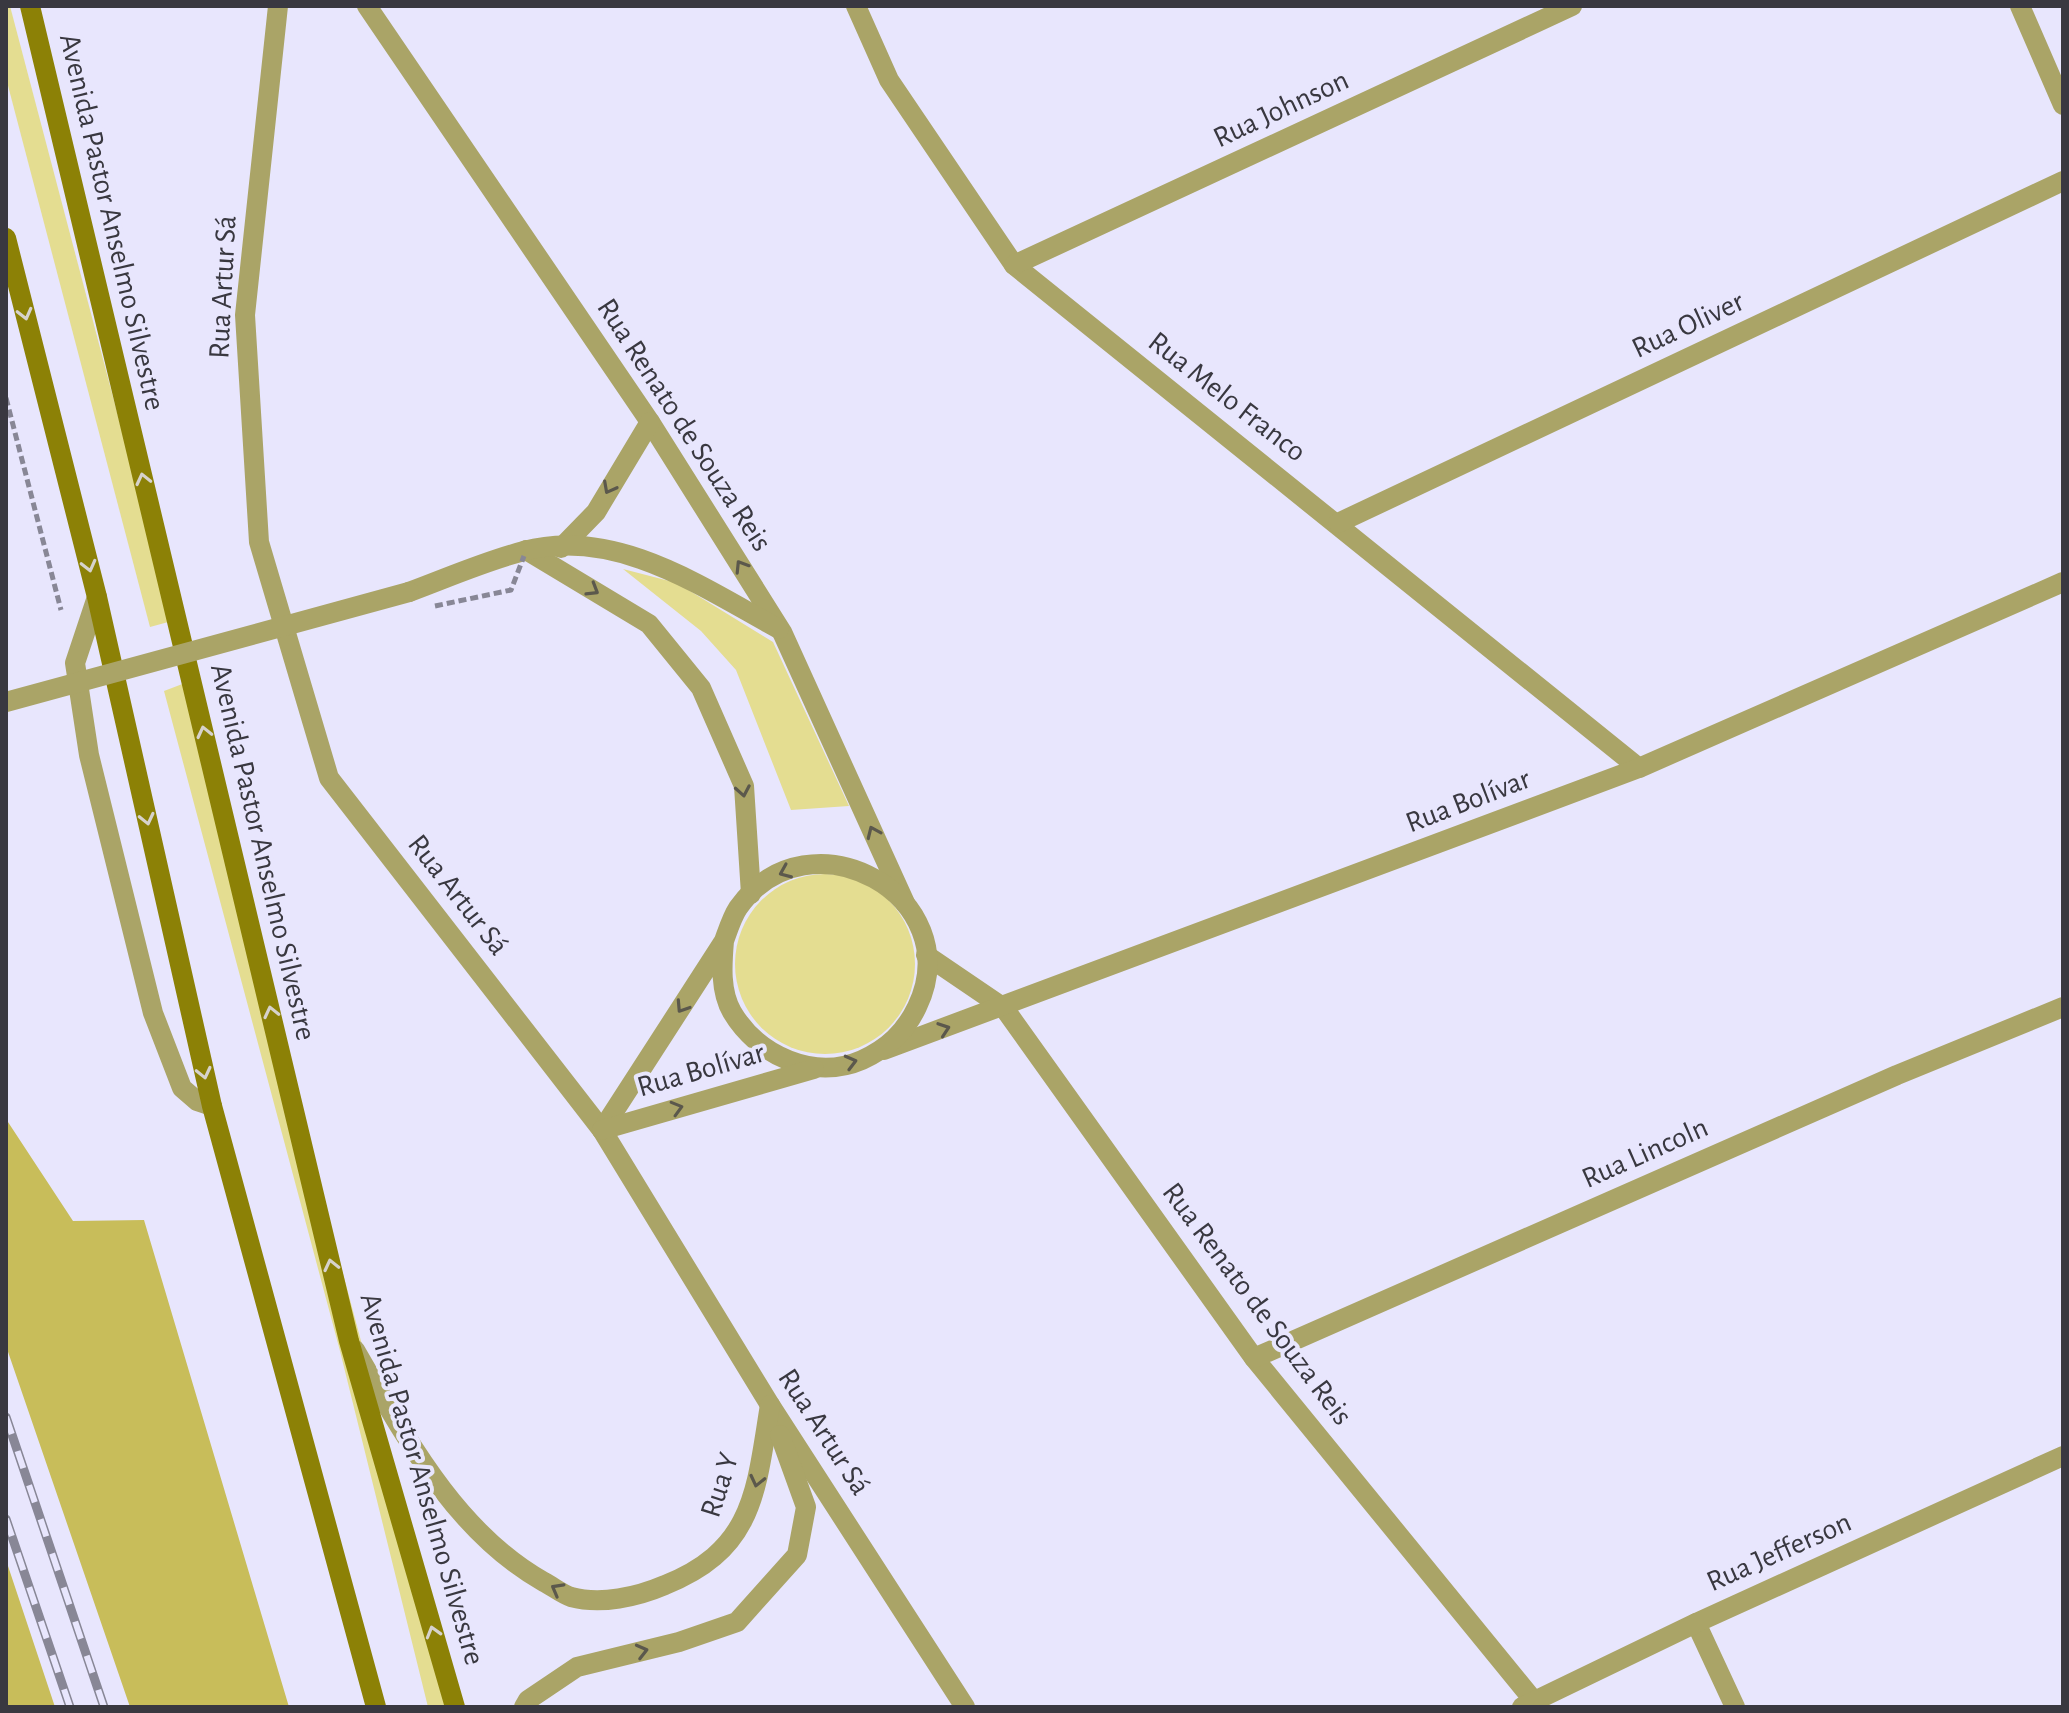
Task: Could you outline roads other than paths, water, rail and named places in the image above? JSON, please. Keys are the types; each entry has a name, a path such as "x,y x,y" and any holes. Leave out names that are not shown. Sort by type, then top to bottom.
{"main road":[{"name":"Avenida Pastor Anselmo Silvestre","path":"30,6 349,1341 455,1707"},
{"path":"6,238 97,597 212,1106 376,1707"}],"street":[{"name":"Rua Artur Sá","path":"278,6 245,315 259,542 329,778 602,1130 770,1405 965,1707"},
{"name":"Rua Renato de Souza Reis","path":"367,6 650,422 782,632 905,903"},
{"name":"Rua Melo Franco","path":"856,6 889,80 1014,265 1639,768"},
{"name":"Rua Johnson","path":"1014,265 1572,6"},
{"path":"2020,6 2063,105"},
{"name":"Rua Oliver","path":"1338,523 2063,181"},
{"path":"561,548 596,512 650,422"},
{"path":"6,702 409,592 526,550 595,546 676,571 782,632"},
{"path":"526,550 649,624 701,688 744,786 751,894"},
{"name":"Rua Bolívar","path":"884,1050 1004,1008 1639,768 2063,582"},
{"path":"97,597 75,663 89,755 153,1013 182,1088 197,1101 212,1106"},
{"path":"602,1130 724,941 737,909 760,885 788,869 820,863 852,866 882,880 905,903 921,931 926,955 923,995 909,1025 884,1050 851,1065 816,1068 782,1059 752,1039 731,1010 721,976 724,941"},
{"name":"Rua Renato de Souza Reis","path":"926,955 1004,1008 1254,1358 1528,1704"},
{"name":"Rua Lincoln","path":"1254,1358 1897,1075 2063,1007"},
{"name":"Rua Bolívar","path":"602,1130 816,1068"},
{"name":"Rua Y","path":"349,1341 427,1472 511,1563 571,1597 633,1598 697,1573 736,1538 757,1487 770,1405"},
{"name":"Rua Y","path":"524,1707 528,1700 577,1667 679,1642 737,1622 797,1555 806,1507 770,1405"},
{"name":"Rua Jefferson","path":"1528,1704 1696,1623 2063,1456"},
{"path":"1696,1623 1735,1707"}],"railway":[{"path":"6,1417 104,1707"},
{"path":"6,1519 70,1707"}]}
